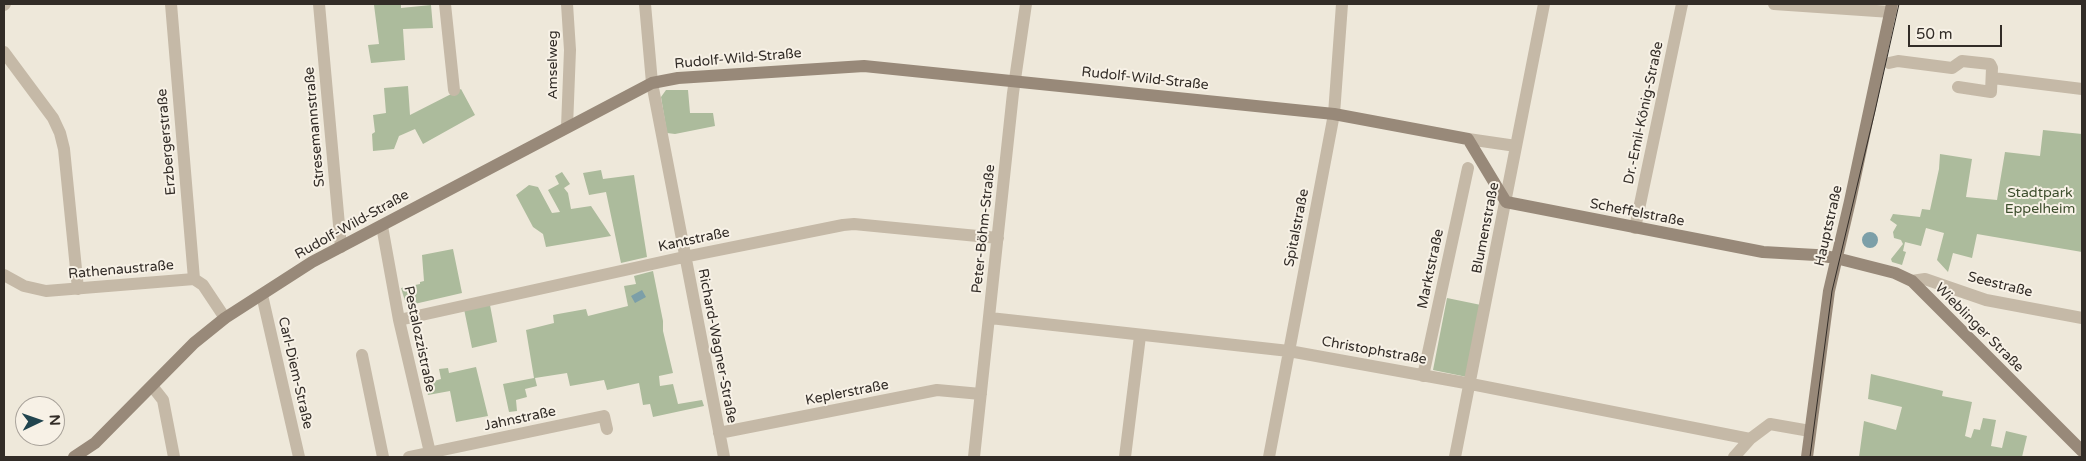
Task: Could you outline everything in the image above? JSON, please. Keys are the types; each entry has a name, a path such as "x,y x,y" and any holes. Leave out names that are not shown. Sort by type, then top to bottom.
{"street":[{"name":"Erzbergerstraße","path":"171,4 194,279"},
{"name":"Stresemannstraße","path":"319,4 341,247"},
{"path":"445,4 454,90"},
{"name":"Amselweg","path":"567,4 570,50 567,127"},
{"name":"Richard-Wagner-Straße","path":"645,4 652,82 684,257 724,457"},
{"name":"Peter-Böhm-Straße","path":"974,457 1026,4"},
{"name":"Spitalstraße","path":"1268,457 1334,114 1342,4"},
{"name":"Blumenstraße","path":"1455,457 1471,384 1544,4"},
{"name":"Dr.-Emil-König-Straße","path":"1635,228 1682,4"},
{"path":"1774,4 1891,8"},
{"name":"Hauptstraße","path":"1807,457 1823,329 1836,258 1891,8"},
{"path":"4,52 54,118 60,133 64,149 78,289"},
{"path":"1889,63 1898,61 1952,68 1962,60 1990,64 1993,78 1991,92 1958,87"},
{"name":"Rudolf-Wild-Straße","path":"74,457 95,443 194,343 225,318 312,262 652,82 678,78 864,66 1016,80 1334,114 1516,146"},
{"path":"1993,78 2082,89"},
{"path":"1468,139 1506,202"},
{"name":"Marktstraße","path":"1423,376 1468,168"},
{"name":"Scheffelstraße","path":"1506,202 1763,252 1836,258"},
{"name":"Kantstraße","path":"399,320 684,257 854,224 998,238"},
{"name":"Pestalozzistraße","path":"382,226 399,320 430,455"},
{"name":"Wieblinger Straße","path":"1836,258 1895,273 1912,281 2082,451"},
{"name":"Rathenaustraße","path":"4,274 24,286 46,291 194,279 203,285 225,318"},
{"name":"Seestraße","path":"1912,281 1925,279 1986,300 2082,318"},
{"name":"Carl-Diem-Straße","path":"262,294 299,457"},
{"name":"Christophstraße","path":"990,318 1289,351 1471,384 1750,439"},
{"path":"1125,457 1140,336"},
{"path":"362,355 382,457"},
{"path":"152,386 163,400 174,457"},
{"name":"Keplerstraße","path":"719,433 937,390 981,394"},
{"name":"Jahnstraße","path":"430,455 604,416 607,429"},
{"path":"1734,457 1750,439 1770,424 1810,431"},
{"path":"408,457 430,455"}],"green space":[{"path":"367,4 401,4 401,8 431,5 433,28 403,29 405,60 371,63 368,45 379,44 374,5"},
{"path":"408,86 410,115 461,89 475,115 423,144 415,129 399,136 394,149 373,151 372,134 375,132 373,115 386,113 384,88"},
{"path":"666,90 688,90 690,113 713,113 715,126 675,134 667,133 661,97"},
{"name":"Stadtpark Eppelheim","path":"2043,130 2082,134 2082,252 1977,234 1972,258 1953,253 1948,272 1937,260 1944,233 1926,228 1921,246 1905,242 1903,251 1906,252 1902,265 1892,262 1891,259 1903,244 1901,240 1894,238 1893,232 1897,225 1890,220 1893,214 1920,217 1922,209 1930,210 1939,169 1940,154 1972,159 1966,197 1997,200 2005,152 2040,156"},
{"path":"601,170 603,179 634,175 647,257 621,263 606,192 589,195 583,173"},
{"path":"562,172 570,184 564,188 568,193 571,209 591,206 611,236 546,247 543,234 533,227 516,195 529,185 538,187 552,213 560,212 548,190 559,184 555,176"},
{"path":"453,249 462,293 410,305 406,304 401,288 420,284 420,282 424,281 422,255"},
{"path":"653,271 663,321 663,331 673,373 659,376 660,386 673,384 678,404 702,400 704,406 653,417 650,404 643,405 639,383 607,390 604,380 570,386 567,373 535,378 537,386 525,389 527,397 516,400 517,411 509,412 503,384 534,378 526,330 554,323 553,315 586,309 588,316 628,306 624,286 636,284 634,276"},
{"path":"1447,298 1481,305 1467,377 1433,370"},
{"path":"490,305 497,342 472,348 464,309"},
{"path":"476,367 488,416 456,422 450,391 428,395 424,384 441,379 439,369 448,368 449,373"},
{"path":"1871,374 1943,391 1942,396 1972,402 1965,436 1971,438 1974,429 1980,430 1983,418 1996,420 1991,446 2002,448 2006,431 2027,436 2022,457 1859,457 1864,421 1896,430 1902,407 1868,399"}],"water":[{"path":"1870,232 1878,240 1870,248 1862,240"},
{"path":"642,290 646,297 635,303 631,296"}],"tram line":[{"path":"1810,457 1832,291 1899,4"}]}
